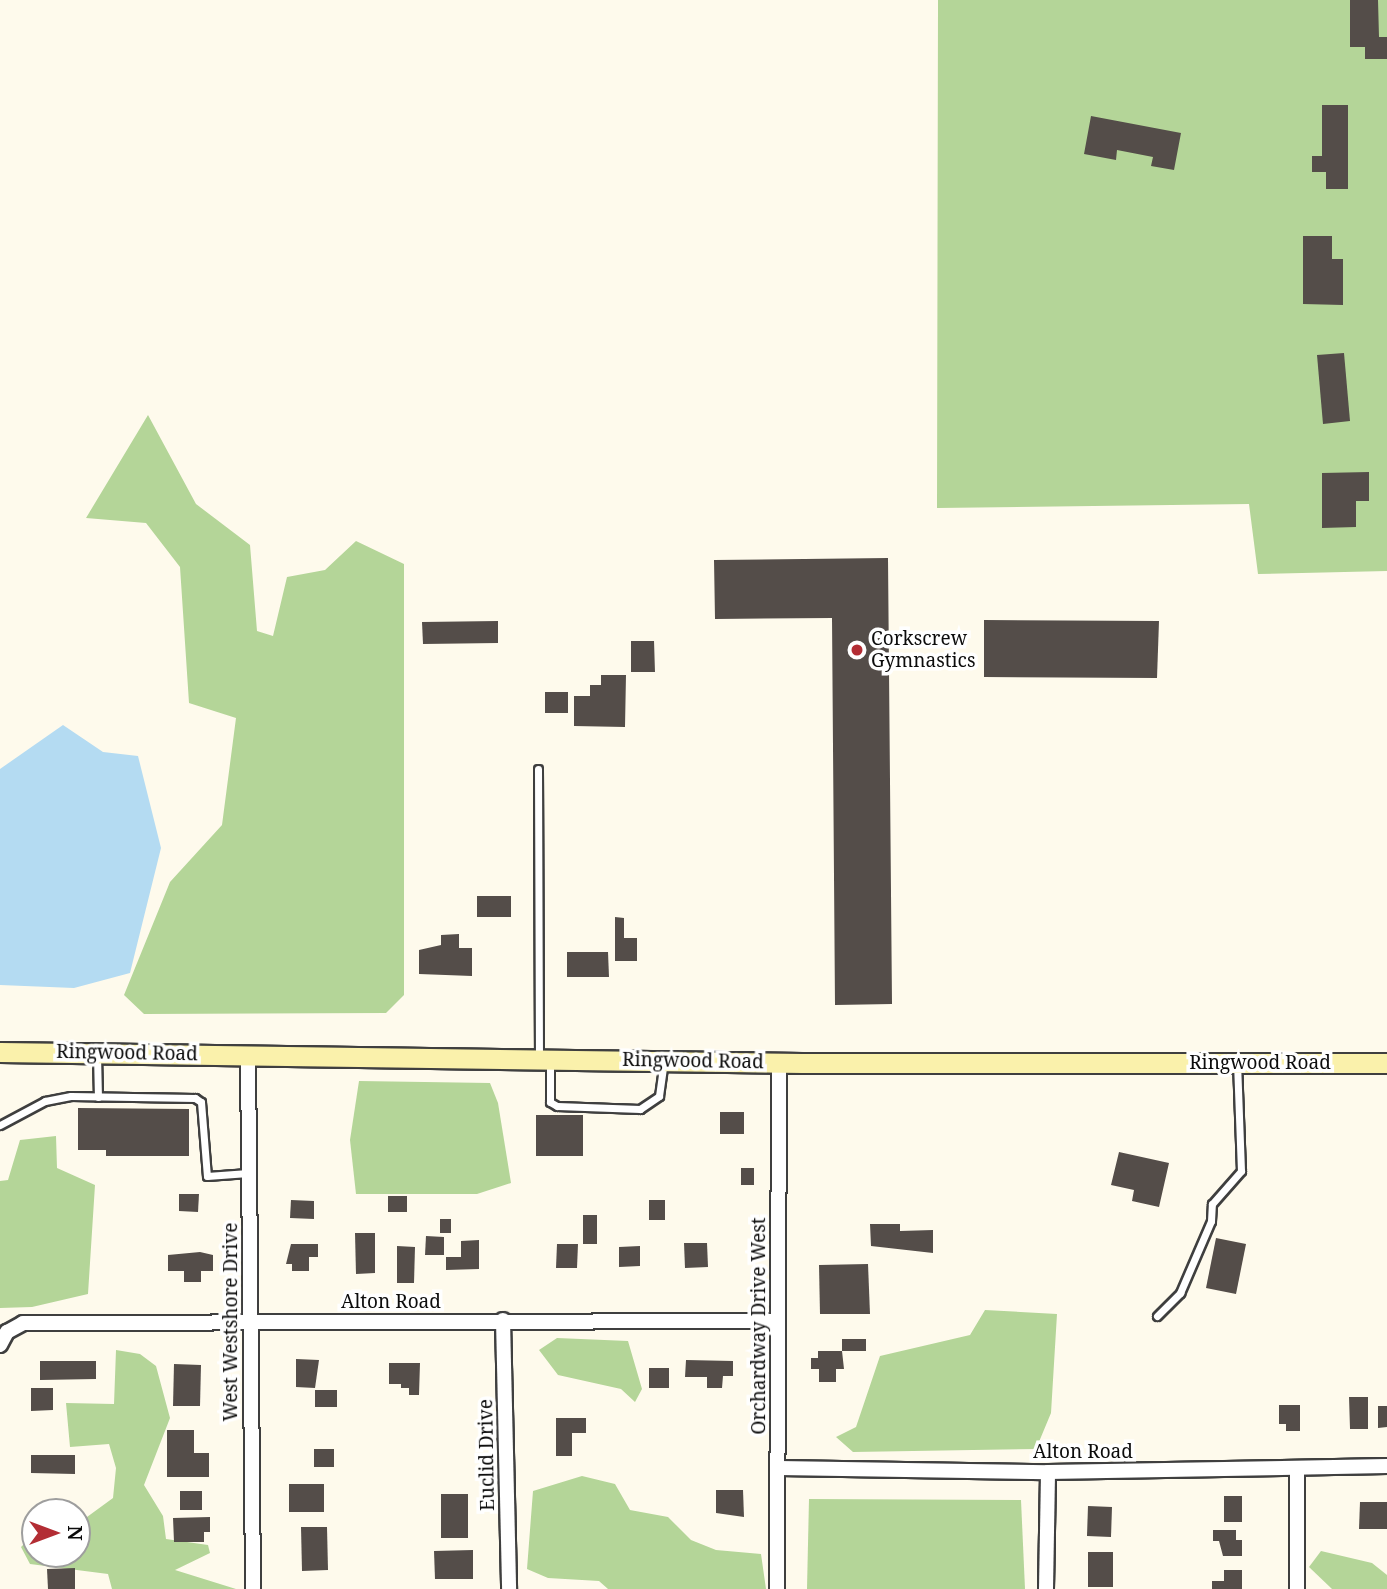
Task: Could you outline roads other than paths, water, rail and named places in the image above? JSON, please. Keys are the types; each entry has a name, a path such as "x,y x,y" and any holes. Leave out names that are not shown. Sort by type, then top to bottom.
{"street":[{"name":"Ringwood Road","path":"0,1052 779,1062 1387,1063"},
{"name":"West Westshore Drive","path":"248,1055 253,1589"},
{"name":"Orchardway Drive West","path":"777,1589 779,1062"},
{"name":"Euclid Drive","path":"503,1320 509,1589"},
{"name":"Alton Road","path":"4,1339 23,1323 777,1321"},
{"name":"Alton Road","path":"779,1468 1048,1472 1387,1466"},
{"path":"1297,1469 1297,1589"},
{"path":"1046,1589 1048,1472"}],"lane":[{"path":"538,769 544,1059 550,1102 557,1106 640,1109 659,1096 664,1061"},
{"path":"97,1053 98,1097"},
{"path":"1157,1316 1180,1293 1211,1221 1212,1204 1241,1171 1237,1063"},
{"path":"0,1125 45,1101 98,1097 195,1098 201,1102 207,1176 249,1173"}],"water":[{"path":"63,725 103,752 138,756 161,848 130,973 74,988 0,985 0,769"}],"place":[{"name":"Corkscrew Gymnastics","path":"857,650"}]}
